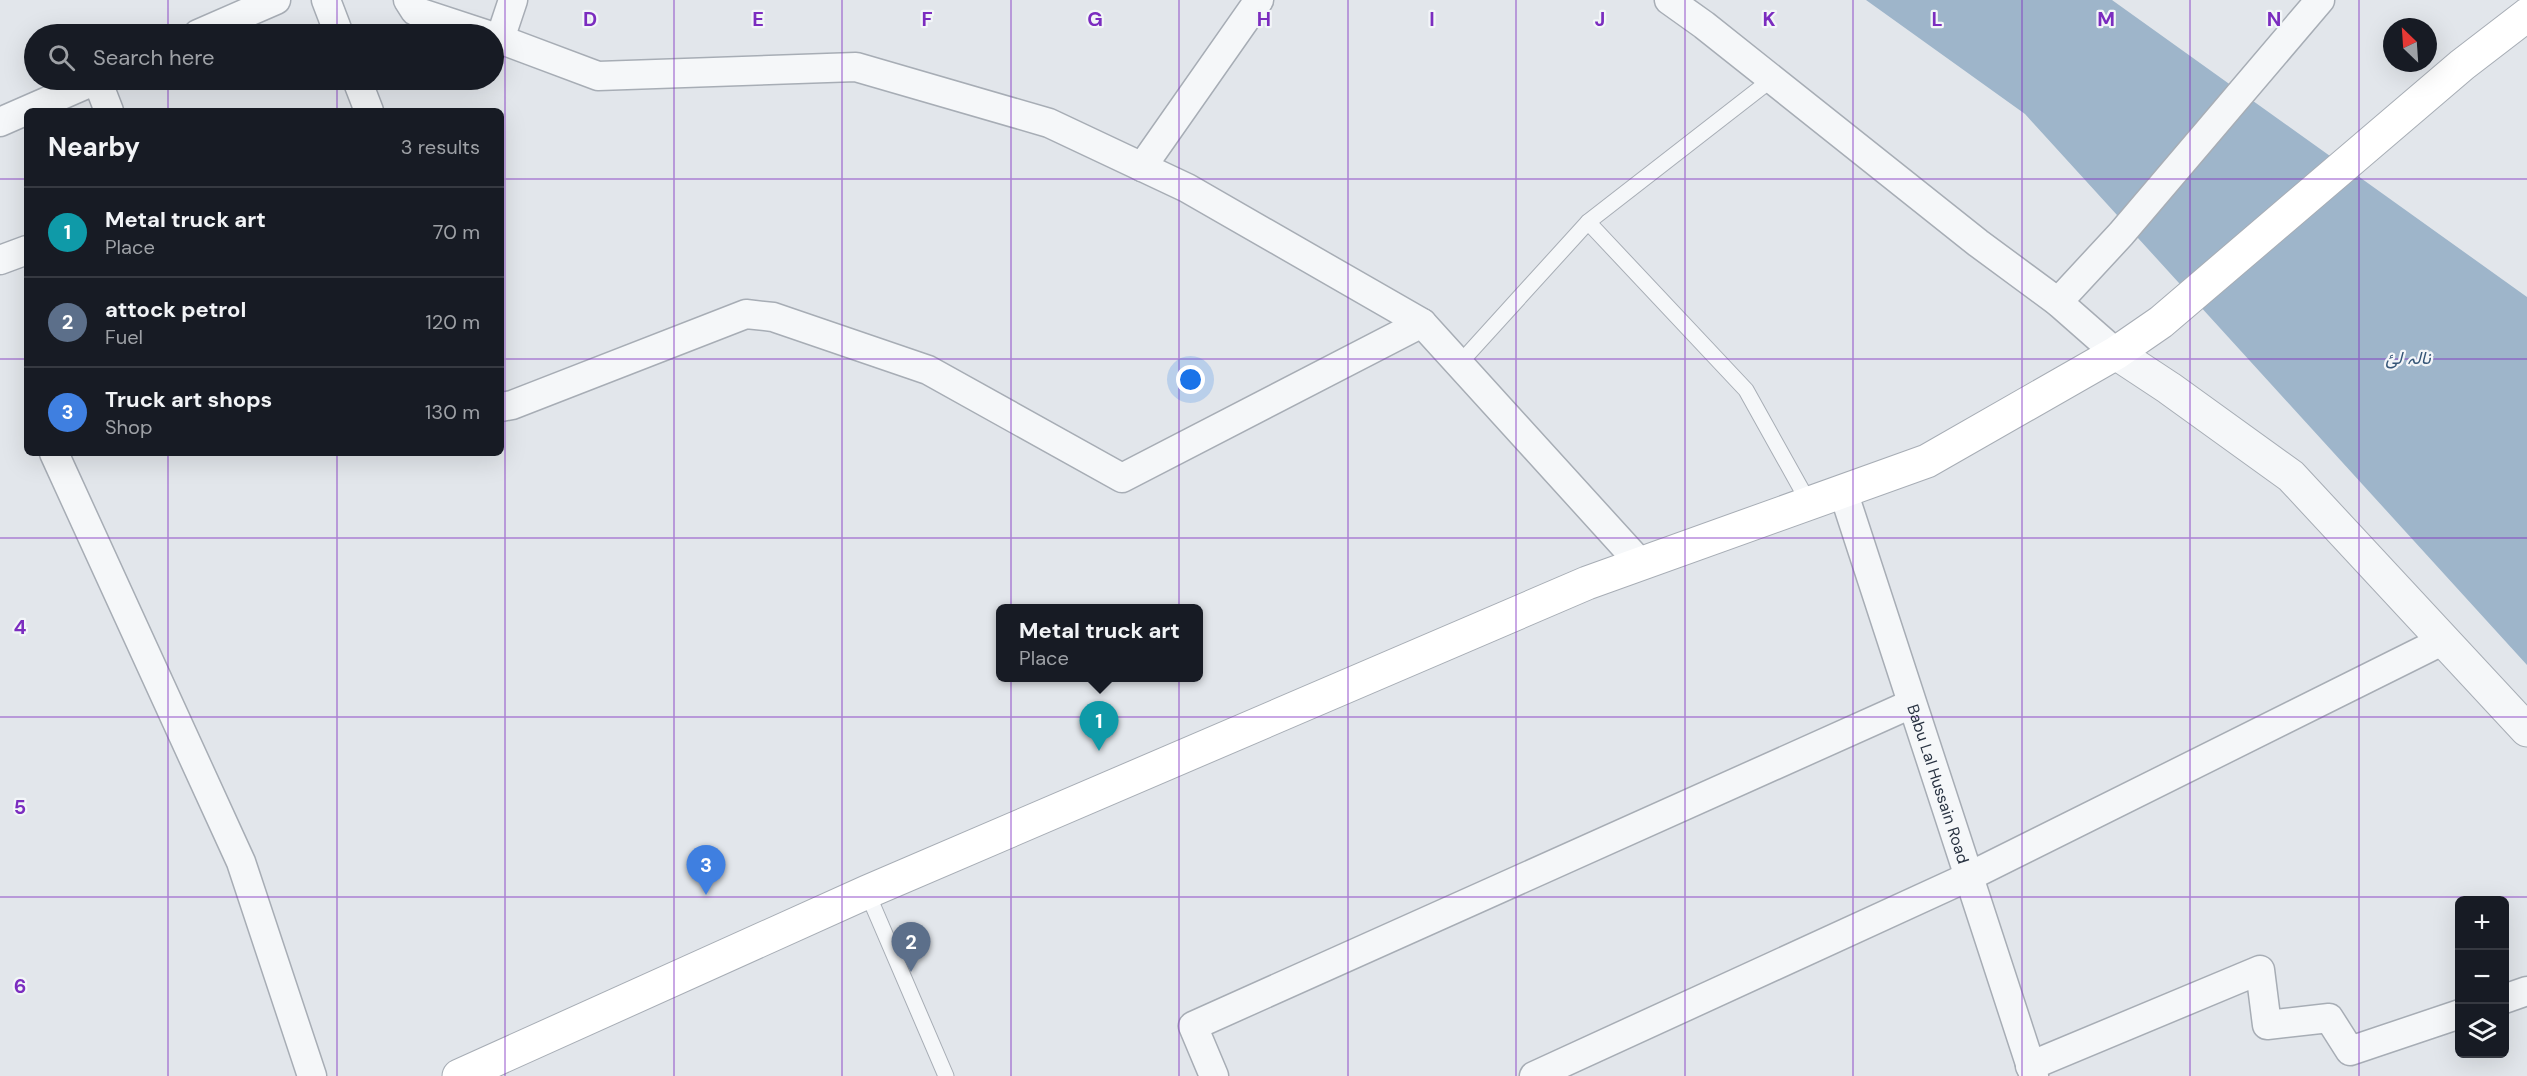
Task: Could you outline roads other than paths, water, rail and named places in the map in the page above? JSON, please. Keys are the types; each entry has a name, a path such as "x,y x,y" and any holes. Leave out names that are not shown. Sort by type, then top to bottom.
{"main road":[{"path":"459,1076 867,891 1587,583 1927,461 2116,353 2161,322 2462,66 2526,17"}],"street":[{"path":"221,24 276,0"},
{"path":"326,0 335,24"},
{"path":"408,0 415,11 454,24"},
{"path":"500,24 513,0"},
{"path":"1142,167 1259,0"},
{"path":"1669,0 1978,243 2058,302 2116,353 2169,388 2291,476 2527,729"},
{"path":"2058,302 2121,234 2319,0"},
{"path":"504,41 598,76 856,67 1049,123 1187,188 1422,323 1641,564"},
{"path":"32,108 74,90"},
{"path":"101,90 108,108"},
{"path":"361,90 368,108"},
{"path":"0,122 24,112"},
{"path":"0,260 24,251"},
{"path":"504,406 746,314 773,317 928,370 1122,478 1422,323"},
{"path":"55,456 241,862 312,1076"},
{"name":"Babu Lal Hussain Road","path":"1843,491 2032,1071"},
{"path":"1534,1076 1968,878 2444,640"},
{"path":"1214,1076 1193,1026 1911,704"},
{"path":"2032,1071 2260,970 2267,1025 2329,1018 2350,1051 2455,1016"},
{"path":"2509,998 2527,991"}],"lane":[{"path":"1459,364 1588,222 1772,79"},
{"path":"1588,222 1746,390 1809,503"},
{"path":"867,891 946,1076"}],"water":[{"name":"نالہ لئ","path":"1866,0 2112,0 2527,297 2527,665 2025,114"}],"place":[{"name":"Metal truck art","path":"1099,751"},
{"name":"Truck art shops","path":"706,895"},
{"name":"attock petrol","path":"911,972"}]}
